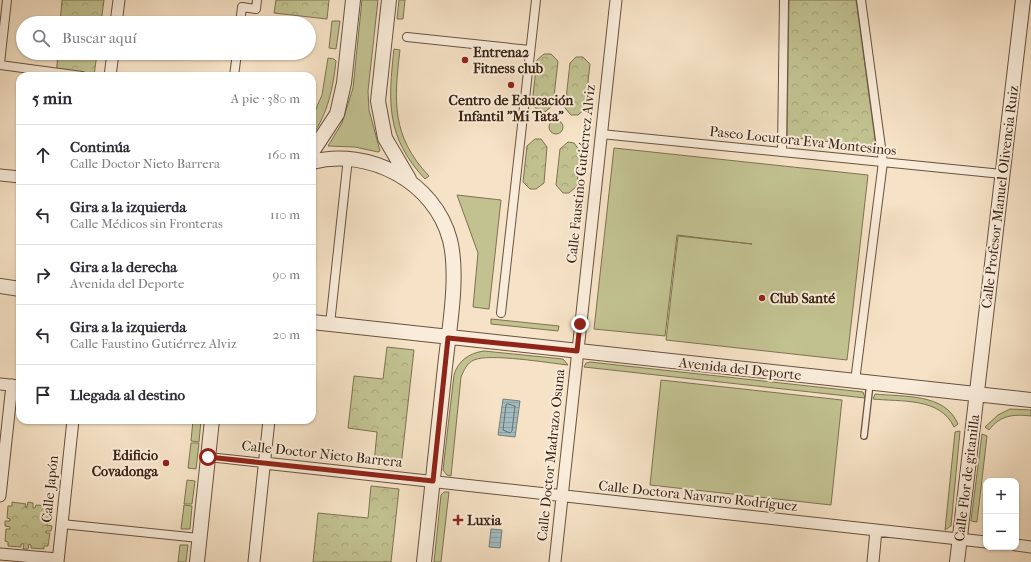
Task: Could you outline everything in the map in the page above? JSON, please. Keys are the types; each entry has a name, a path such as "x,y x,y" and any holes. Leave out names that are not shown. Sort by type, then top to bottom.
{"street":[{"path":"7,0 0,64 55,72"},
{"path":"117,16 118,0"},
{"path":"241,16 242,7 256,9 257,0"},
{"path":"316,146 337,114 344,83 353,0"},
{"path":"389,0 378,101 385,138 411,183"},
{"path":"501,313 536,0"},
{"name":"Calle Faustino Gutiérrez Alviz","path":"577,351 616,0"},
{"path":"782,152 784,0"},
{"path":"855,381 883,162 861,0"},
{"name":"Calle Profesor Manuel Olivencia Ruiz","path":"977,394 1022,0"},
{"path":"407,37 530,50"},
{"path":"111,72 112,60"},
{"path":"234,72 235,60"},
{"name":"Paseo Locutora Eva Montesinos","path":"601,134 1002,174"},
{"path":"330,324 348,158"},
{"path":"316,162 348,158 381,166 396,173 411,183 422,193 439,215 450,240 454,266 448,338 424,562"},
{"path":"0,175 16,177"},
{"path":"0,286 16,288"},
{"name":"Avenida del Deporte","path":"316,322 448,338 1031,400"},
{"name":"Calle Doctor Madrazo Osuna","path":"555,562 577,351"},
{"path":"0,384 16,385 3,441 0,496"},
{"name":"Calle Flor de gitanilla","path":"957,562 977,394"},
{"name":"Calle Japón","path":"58,561 73,424"},
{"path":"196,562 212,424"},
{"path":"254,562 269,424"},
{"name":"Calle Doctor Nieto Barrera","path":"208,457 433,481"},
{"name":"Calle Doctora Navarro Rodríguez","path":"433,481 983,542"},
{"path":"62,524 199,538"},
{"path":"873,562 876,530"},
{"path":"1019,545 1031,547"},
{"path":"0,554 58,561"}],"lane":[{"path":"864,436 870,383"}],"green space":[{"path":"62,0 104,0 102,16 61,16"},
{"path":"276,0 329,0 327,19 316,18 316,16 274,13"},
{"path":"362,0 378,0 368,91 369,110 380,151 378,152 355,147 328,146 342,123 353,88"},
{"path":"399,0 405,0 403,19 397,19"},
{"path":"789,0 856,0 876,147 787,137"},
{"path":"332,21 340,21 336,49 329,48"},
{"path":"394,49 400,50 397,85 398,117 408,146 417,161 429,176 425,179 412,164 396,134 391,103"},
{"path":"544,54 551,54 558,61 553,105 545,112 539,112 532,104 537,60"},
{"path":"576,57 583,57 590,64 585,109 578,115 571,115 565,108 570,63"},
{"path":"328,58 334,59 336,61 329,100 316,130 316,109 322,95"},
{"path":"57,60 96,60 95,72 56,72"},
{"path":"556,120 561,122 563,127 561,132 556,134 551,132 549,127 551,122"},
{"path":"535,139 541,139 547,147 544,183 536,189 530,189 523,182 527,146"},
{"path":"568,142 574,143 580,151 577,186 569,193 563,193 556,185 560,149"},
{"path":"614,148 868,175 847,360 666,340 678,236 752,244 677,235 665,336 594,329"},
{"path":"457,195 501,200 489,309 473,307 478,253"},
{"path":"491,319 559,326 558,331 491,324"},
{"path":"387,347 414,350 401,466 374,463 377,432 348,428 354,376 383,379"},
{"path":"484,351 563,359 568,365 505,358 482,358 469,363 461,377 451,476 447,475 443,470 454,375 458,366 465,358"},
{"path":"590,362 863,392 865,398 584,367 586,363"},
{"path":"661,380 842,400 831,505 650,485"},
{"path":"875,394 922,398 934,402 944,407 952,414 958,424 954,427 948,417 939,410 930,406 907,401 873,399"},
{"path":"1010,409 1031,410 1031,416 1019,415 1003,418 989,430 985,427 998,415"},
{"path":"193,424 201,424 199,442 191,441"},
{"path":"960,431 951,526 945,530 955,432"},
{"path":"982,434 987,436 977,522 971,521"},
{"path":"191,443 199,443 196,469 188,468"},
{"path":"187,480 195,481 192,504 184,504"},
{"path":"371,486 399,489 391,562 313,562 318,513 368,518"},
{"path":"444,492 449,492 441,562 434,562 441,495"},
{"path":"12,502 26,504 25,507 27,507 28,502 33,503 33,508 35,508 36,505 49,506 48,510 52,510 50,523 47,523 47,525 52,526 51,531 46,531 46,533 50,533 48,546 44,546 44,549 31,548 31,545 29,544 28,549 23,549 24,544 21,544 21,547 8,546 8,542 5,541 6,529 10,529 10,527 5,526 5,521 10,521 10,519 7,518 8,506 12,506"},
{"path":"184,505 192,506 190,529 181,529"},
{"path":"180,545 188,545 186,562 178,562"}],"water":[{"path":"503,399 520,401 515,437 498,435"},
{"path":"491,529 502,530 500,548 489,547"}],"place":[{"name":"Entrena2 Fitness club","path":"465,60"},
{"name":"Centro de Educación Infantil \"Mi Tata\"","path":"511,85"},
{"name":"Club Santé","path":"762,298"},
{"name":"Edificio Covadonga","path":"166,463"},
{"name":"Luxia","path":"458,520"}],"route":[{"path":"208,457 433,481 448,338 577,351 580,324"}]}
